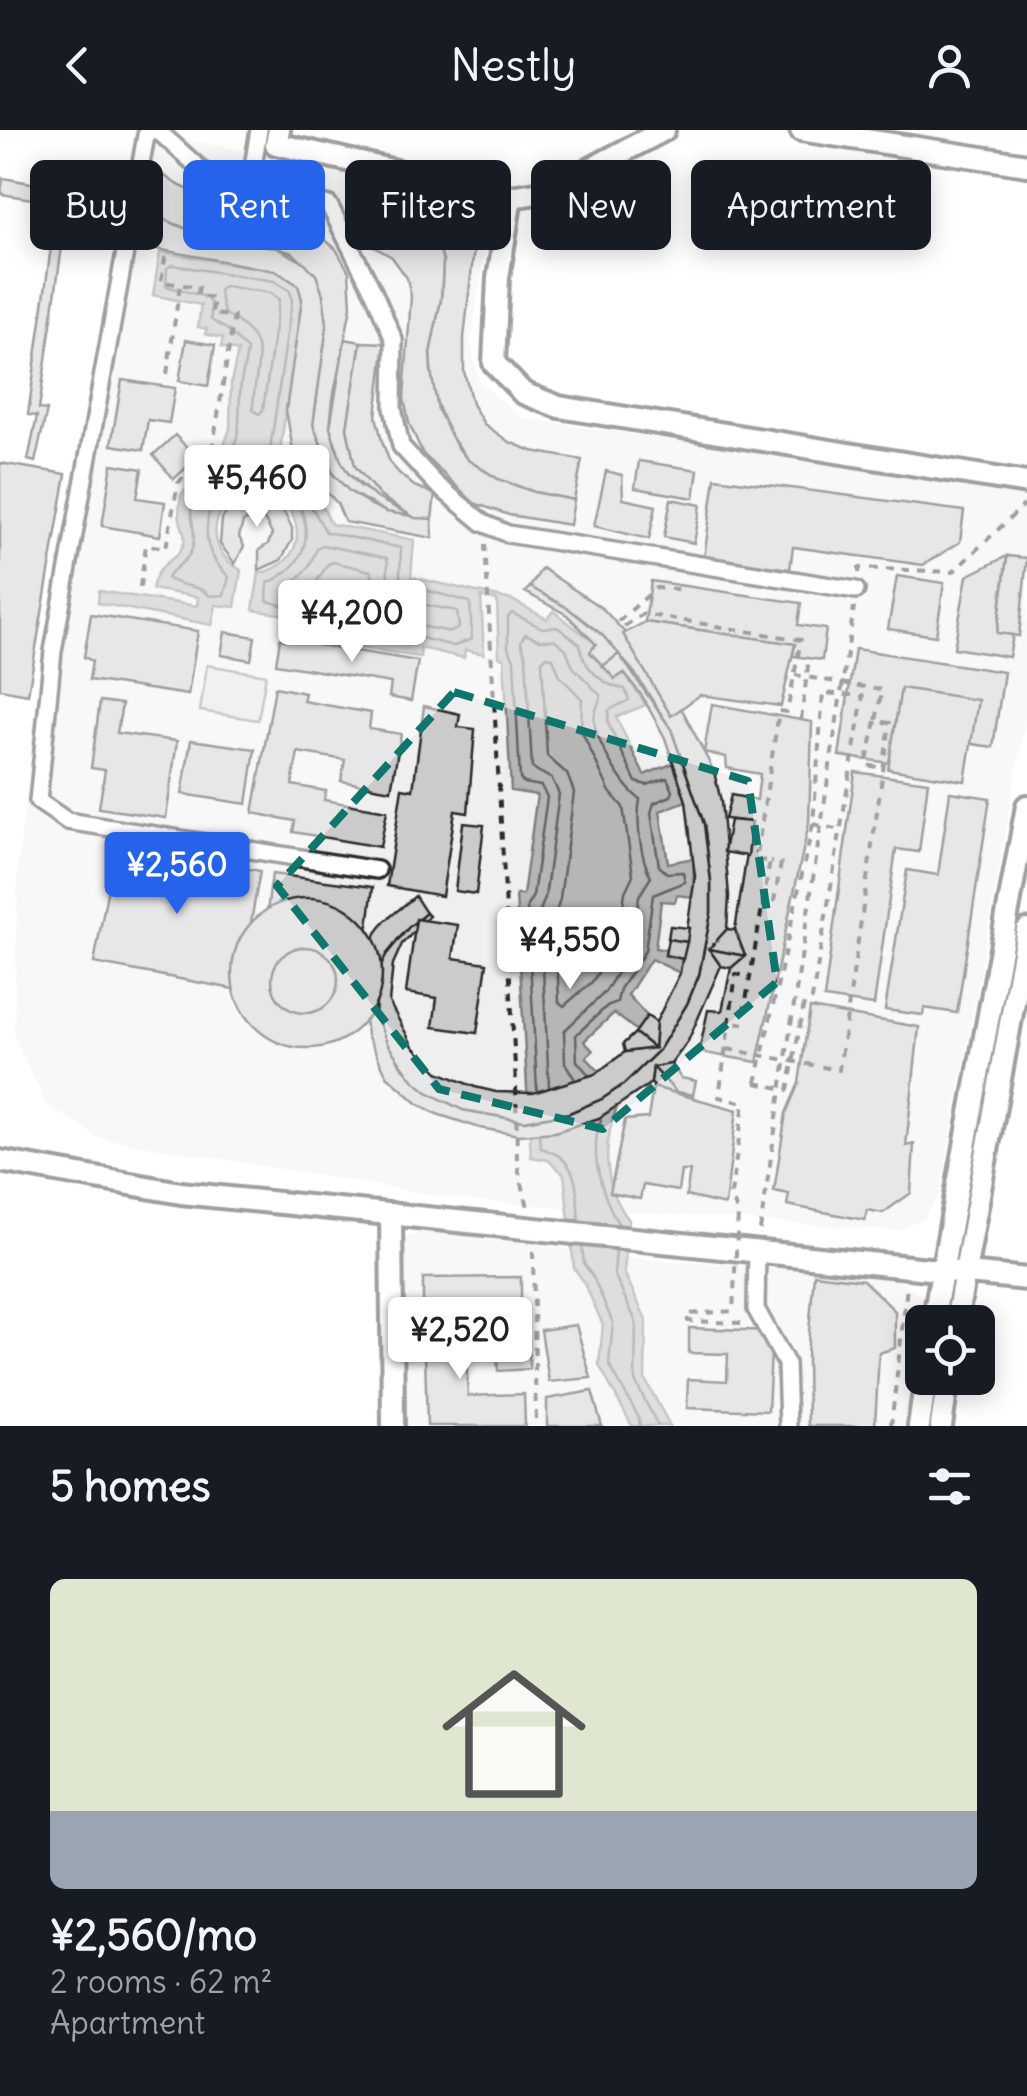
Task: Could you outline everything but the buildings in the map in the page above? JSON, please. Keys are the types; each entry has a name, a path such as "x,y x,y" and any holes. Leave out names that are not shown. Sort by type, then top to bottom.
{"street":[{"path":"148,130 54,651 38,801 67,821 378,870"},
{"path":"157,130 190,160"},
{"path":"254,160 259,130"},
{"path":"279,130 276,144 347,160"},
{"path":"511,197 548,190 664,130"},
{"path":"801,130 1027,166"},
{"path":"325,205 374,292 394,340 394,408 401,446 436,484 483,523 508,534 856,590"},
{"path":"502,250 494,364 523,393 559,407 1027,482"},
{"path":"935,1305 1027,806"},
{"path":"958,1305 1027,930"},
{"path":"0,1161 181,1193 1027,1279"},
{"path":"391,1214 393,1426"},
{"path":"756,1250 756,1309 786,1363 788,1426"},
{"path":"919,1426 924,1395"},
{"path":"942,1426 946,1395"}],"path":[{"path":"140,587 146,545 166,548 178,482 214,446 234,316 212,314 214,298 198,296 200,287 161,282 166,254"},
{"path":"167,374 180,284"},
{"path":"756,1250 859,568 953,572 1027,502"},
{"path":"483,523 516,1084 517,1164 533,1228 536,1426"},
{"path":"678,589 656,588 619,622 624,627 644,614 801,640 788,712 779,711 756,860 782,863 773,907 762,905"},
{"path":"802,720 809,658"},
{"path":"795,675 882,690 866,765 883,768"},
{"path":"824,693 863,696 840,830 812,999 804,1004 788,1090 756,1083 814,824 824,693"},
{"path":"726,1049 839,1070 890,723 876,720"},
{"path":"814,824 840,830"},
{"path":"731,1022 742,1024 770,861"},
{"path":"740,1323 688,1321 687,1314 733,1311 738,1214 731,1194 744,1103 719,1097 736,974 750,977"},
{"path":"891,1426 910,1266"}],"highlighted area":[{"path":"454,692 748,781 777,982 603,1129 439,1089 277,886"}],"shaded area":[{"path":"135,130 292,160 183,160 183,250 325,250 325,166 345,170 345,250 485,250 471,345 479,382 524,419 1027,490 1027,712 940,1194 924,1219 897,1231 463,1200 99,1138 46,1104 14,1036 18,864 40,673 114,250 163,250 163,160 130,160"},
{"path":"207,665 266,675 258,720 200,711"},
{"path":"427,1230 644,1259 888,1274 926,1299 925,1305 905,1305 905,1395 911,1395 906,1426 401,1426 400,1238"}],"water":[{"path":"160,252 276,271 298,285 302,299 278,465 305,481 331,524 414,540 411,577 512,600 547,619 553,611 596,644 590,653 615,679 624,673 646,705 616,717 644,775 674,763 686,801 660,811 668,863 694,858 693,897 677,895 675,902 661,901 655,948 683,959 680,973 651,959 628,995 647,1016 637,1031 614,1013 584,1041 593,1051 586,1057 599,1071 617,1107 607,1150 614,1193 629,1220 624,1272 646,1320 645,1379 670,1426 632,1426 599,1365 603,1325 574,1268 564,1174 548,1160 531,1157 516,895 523,895 537,795 511,791 497,600 481,597 484,654 465,650 464,658 421,648 420,657 285,636 286,615 253,610 259,573 281,565 293,551 297,534 294,517 284,503 270,494 251,492 230,501 199,467 223,448 230,429 231,383 238,351 221,347 223,338 205,334 207,329 198,327 201,305 153,295"},
{"path":"198,479 224,507 216,534 221,551 241,570 235,607 216,605 212,625 98,603 99,591 197,606 198,597 152,589 159,571 184,543 179,513 181,494"}]}
